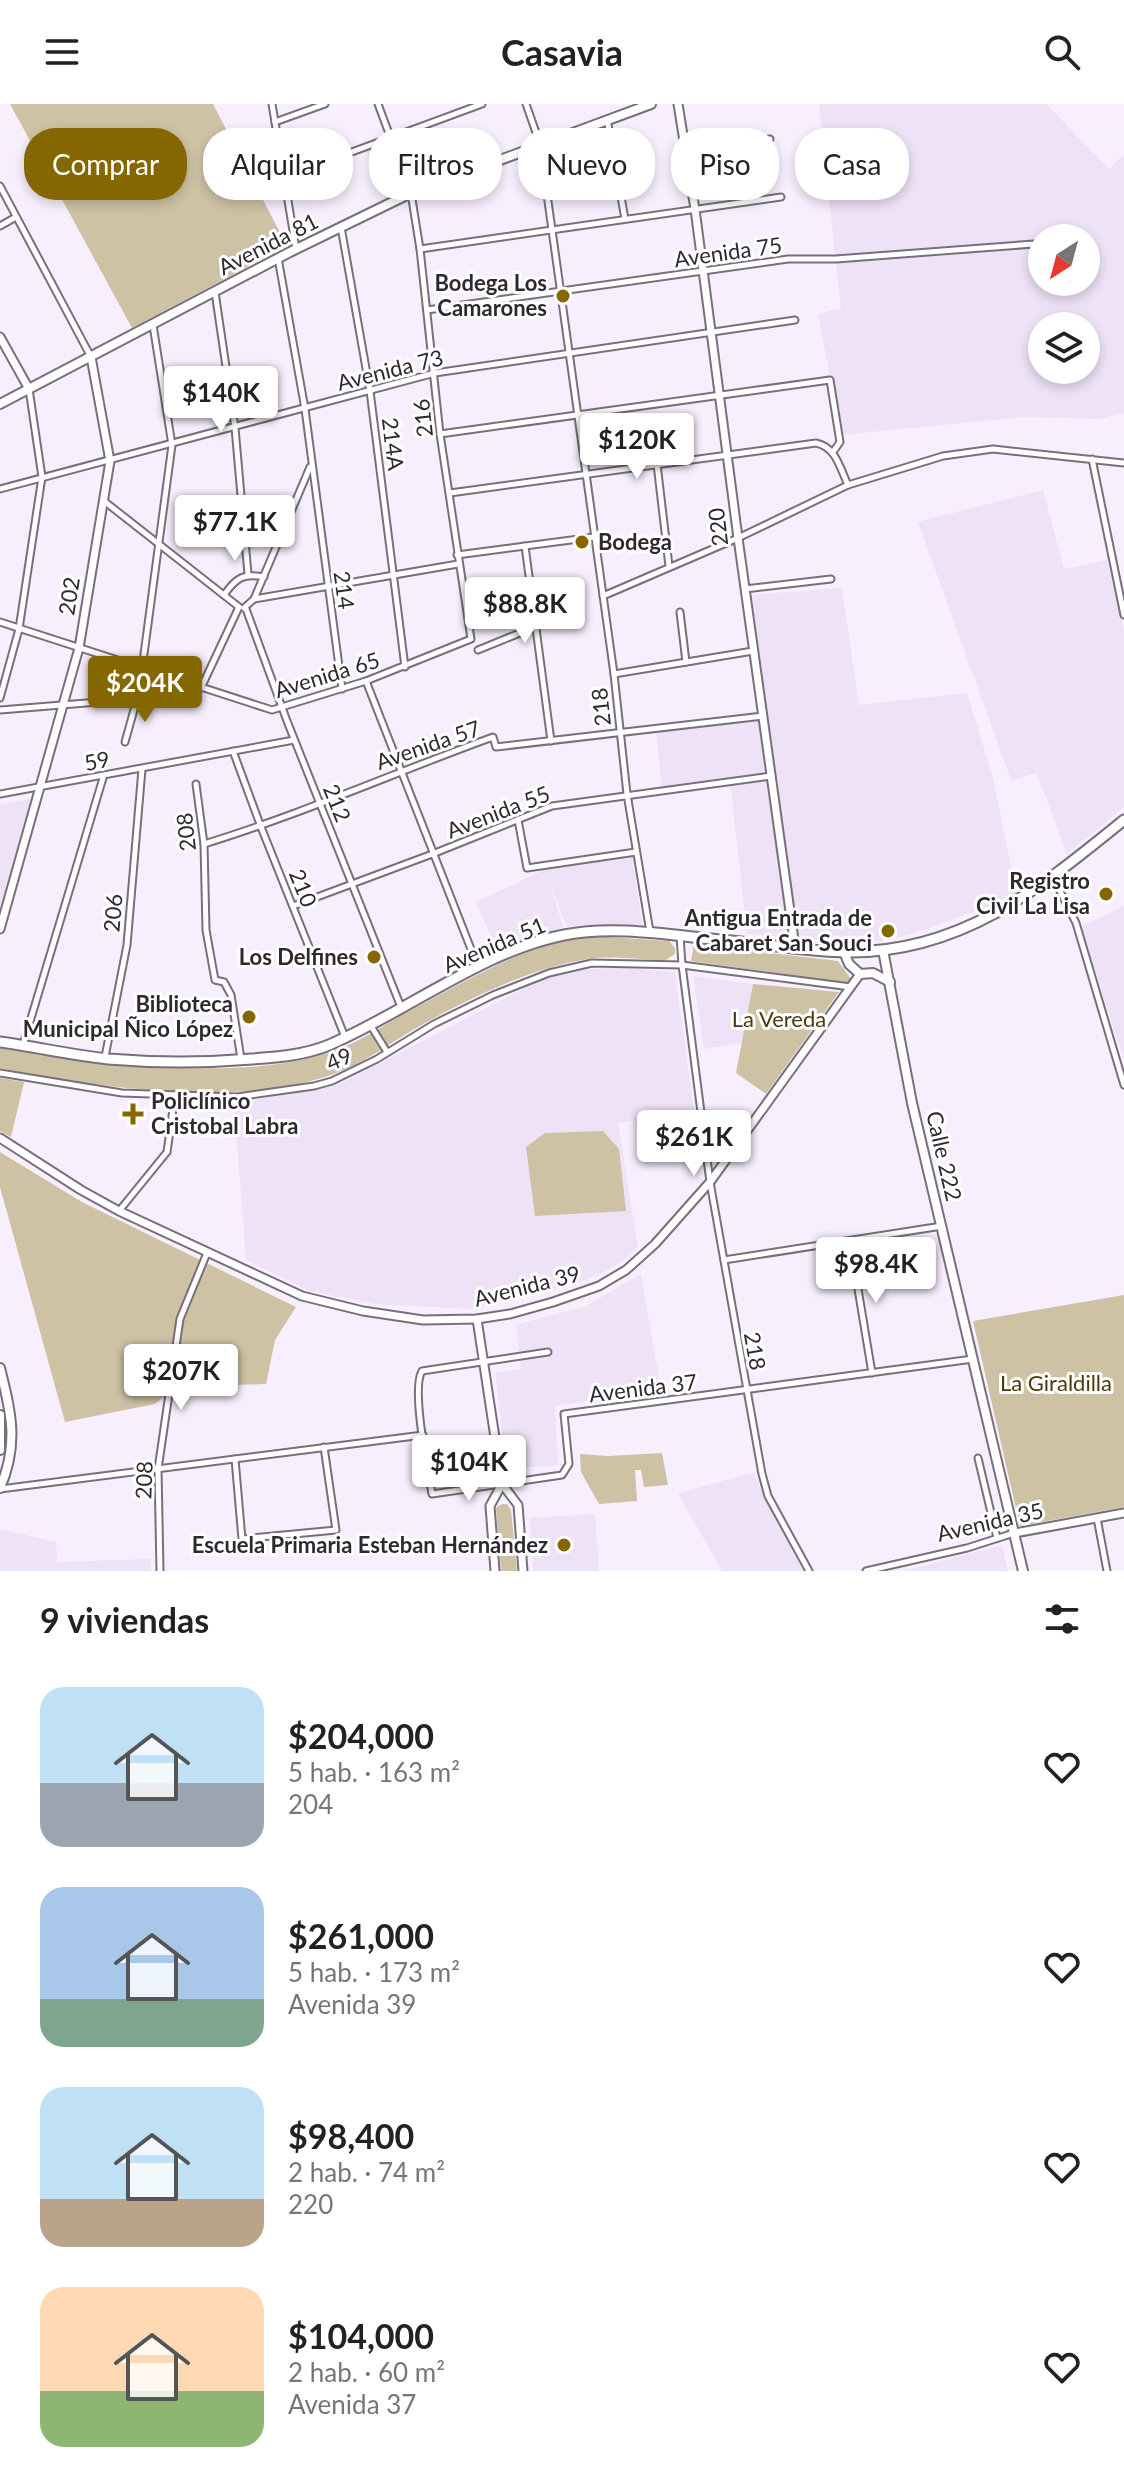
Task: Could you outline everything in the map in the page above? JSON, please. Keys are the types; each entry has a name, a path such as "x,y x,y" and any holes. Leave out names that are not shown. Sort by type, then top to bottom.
{"main road":[{"name":"Avenida 81","path":"583,128 651,104"},
{"name":"Avenida 81","path":"0,404 278,258 397,200"},
{"name":"Avenida 51","path":"0,1042 105,1058 182,1062 241,1060 310,1052 370,1026 401,1007 532,943 599,931 844,952 883,950 942,938 1003,910 1089,850 1124,820"},
{"name":"Calle 222","path":"883,950 912,1103 1023,1571"},
{"path":"844,952 849,964 860,974 873,973 890,982"},
{"path":"873,973 886,961"},
{"path":"0,1368 12,1417 12,1452 0,1489"},
{"path":"0,1415 0,1450"}],"street":[{"path":"272,104 276,128"},
{"path":"275,122 325,104"},
{"name":"216","path":"378,104 386,128"},
{"path":"419,128 482,104"},
{"name":"218","path":"526,104 534,128"},
{"name":"220","path":"678,104 683,128"},
{"path":"607,119 625,219"},
{"path":"0,186 91,357"},
{"path":"420,249 781,197"},
{"path":"288,200 296,249"},
{"name":"216","path":"412,200 440,434 471,639"},
{"name":"218","path":"547,200 614,674 627,794 650,933"},
{"name":"220","path":"694,200 744,589 795,947"},
{"path":"0,226 16,217"},
{"name":"214A","path":"341,227 370,391 405,667"},
{"name":"Avenida 75","path":"427,310 788,259 836,259 1028,244"},
{"name":"214","path":"278,258 305,409 342,689"},
{"path":"215,291 235,428 248,574"},
{"name":"Avenida 73","path":"0,489 435,373 795,320"},
{"path":"142,669 172,445 153,325"},
{"path":"0,337 29,389 42,477 19,629 0,698"},
{"name":"202","path":"0,929 79,648 110,461 91,357"},
{"path":"440,434 830,380 840,442 833,452"},
{"path":"450,493 816,443 825,445 833,452 848,485"},
{"path":"603,596 738,538 848,485 943,456 993,449 1124,463"},
{"path":"1092,459 1124,615"},
{"path":"0,622 201,688 243,608 254,599 311,463"},
{"path":"657,464 669,566"},
{"path":"103,500 243,608"},
{"path":"457,555 594,537"},
{"path":"525,546 551,741"},
{"path":"254,599 458,564"},
{"path":"224,595 236,579 248,574 264,577"},
{"path":"744,589 831,579"},
{"name":"212","path":"243,608 401,1007"},
{"path":"680,612 686,662"},
{"path":"478,650 537,626"},
{"name":"Avenida 65","path":"0,710 137,699 201,688 272,710 282,709 405,667 471,639"},
{"path":"614,674 753,651"},
{"path":"123,700 132,666"},
{"path":"366,681 479,968"},
{"path":"125,742 137,699"},
{"name":"Avenida 57","path":"204,844 261,827 493,737 496,747 763,716"},
{"name":"59","path":"0,794 294,740"},
{"name":"210","path":"233,751 345,1037"},
{"name":"206","path":"105,1058 127,945 142,769"},
{"name":"Avenida 55","path":"293,906 552,806 771,776"},
{"path":"23,1045 103,777"},
{"name":"208","path":"196,784 204,844 206,930 215,980 224,982 231,995 241,1060"},
{"path":"518,820 527,868 636,852"},
{"path":"1052,876 1076,923 1124,1085"},
{"name":"218","path":"680,936 710,1182 746,1391 768,1496 809,1571"},
{"name":"49","path":"0,1073 122,1093 237,1097 314,1086 332,1081 446,1018 549,973 592,963 672,964 852,987"},
{"name":"Avenida 39","path":"0,1138 119,1211 302,1296 411,1319 477,1319 510,1314 599,1286 626,1270 655,1244 710,1182 860,974"},
{"path":"370,1026 387,1052"},
{"path":"119,1211 167,1152 175,1095"},
{"path":"724,1260 942,1226"},
{"path":"850,1241 872,1373"},
{"name":"208","path":"160,1571 158,1469 180,1319 207,1253"},
{"path":"477,1319 502,1484 518,1505 523,1571"},
{"path":"0,1489 423,1435 419,1396 422,1371 548,1352"},
{"name":"Avenida 37","path":"423,1435 432,1494 562,1475 567,1470 564,1414 973,1359"},
{"path":"235,1459 242,1539 336,1530 324,1447"},
{"path":"978,1458 997,1538"},
{"path":"495,1571 490,1506 502,1484"},
{"name":"Avenida 35","path":"866,1571 1015,1533 1124,1513"},
{"path":"1097,1518 1107,1571"}],"shaded area":[{"path":"819,104 1046,104 1109,169 1124,154 1124,413 1100,419 1023,417 841,435 818,314 841,308 829,200 909,200 909,128 822,128"},
{"path":"1043,490 1064,569 1107,560 1124,631 1124,807 1067,854 1037,773 1011,780 918,522"},
{"path":"842,588 859,705 967,693 993,778 1017,896 915,933 882,941 846,943 747,934 730,781 662,789 656,731 768,717 748,595"},
{"path":"33,799 0,908 0,804"},
{"path":"632,855 642,925 567,926 550,885 563,927 498,954 476,902 544,870"},
{"path":"1124,906 1124,1059 1081,927"},
{"path":"589,969 675,972 694,1113 618,1123 638,1247 623,1261 596,1276 568,1286 468,1309 376,1304 310,1291 246,1260 234,1104 338,1085 542,979"},
{"path":"693,976 753,984 742,1043 704,1049"},
{"path":"641,1274 661,1390 555,1406 558,1465 507,1469 495,1373 521,1369 516,1325 586,1306"},
{"path":"753,1473 802,1571 722,1571 678,1493"},
{"name":"Escuela Primaria Esteban Hernández","path":"595,1514 599,1571 533,1571 530,1518"},
{"path":"0,1529 56,1542 57,1562 151,1559 151,1571 0,1571"},
{"path":"1002,1545 1008,1571 904,1571"}],"green space":[{"path":"10,104 213,104 226,128 203,128 203,200 263,200 287,246 132,328 62,200 187,200 187,128 24,130"},
{"path":"592,936 669,941 675,948 675,954 666,960 587,959 543,970 458,1006 344,1070 306,1082 264,1089 174,1092 82,1082 0,1068 0,1046 173,1067 263,1066 305,1059 358,1040 512,958 550,944"},
{"path":"694,944 838,961 851,979 849,983 691,961"},
{"name":"La Vereda","path":"753,984 839,992 766,1094 736,1073"},
{"path":"0,1078 24,1082 11,1137 0,1131"},
{"path":"603,1131 619,1149 626,1211 535,1216 526,1147 545,1133"},
{"path":"0,1152 82,1202 296,1307 275,1340 266,1384 176,1387 155,1404 65,1422 0,1187"},
{"name":"La Giraldilla","path":"1124,1295 1124,1507 1020,1526 973,1321"},
{"path":"662,1453 668,1485 644,1487 641,1470 635,1470 637,1501 599,1504 581,1472 580,1454"},
{"path":"507,1504 511,1510 517,1571 501,1571 496,1508"}],"place":[{"name":"Bodega Los Camarones","path":"563,296"},
{"name":"Bodega","path":"582,542"},
{"name":"Registro Civil La Lisa","path":"1106,894"},
{"name":"Antigua Entrada de Cabaret San Souci","path":"888,931"},
{"name":"Los Delfines","path":"374,957"},
{"name":"Biblioteca Municipal Ñico López","path":"249,1017"},
{"name":"Policlínico Cristobal Labra","path":"133,1114"},
{"name":"Escuela Primaria Esteban Hernández","path":"564,1545"}]}
